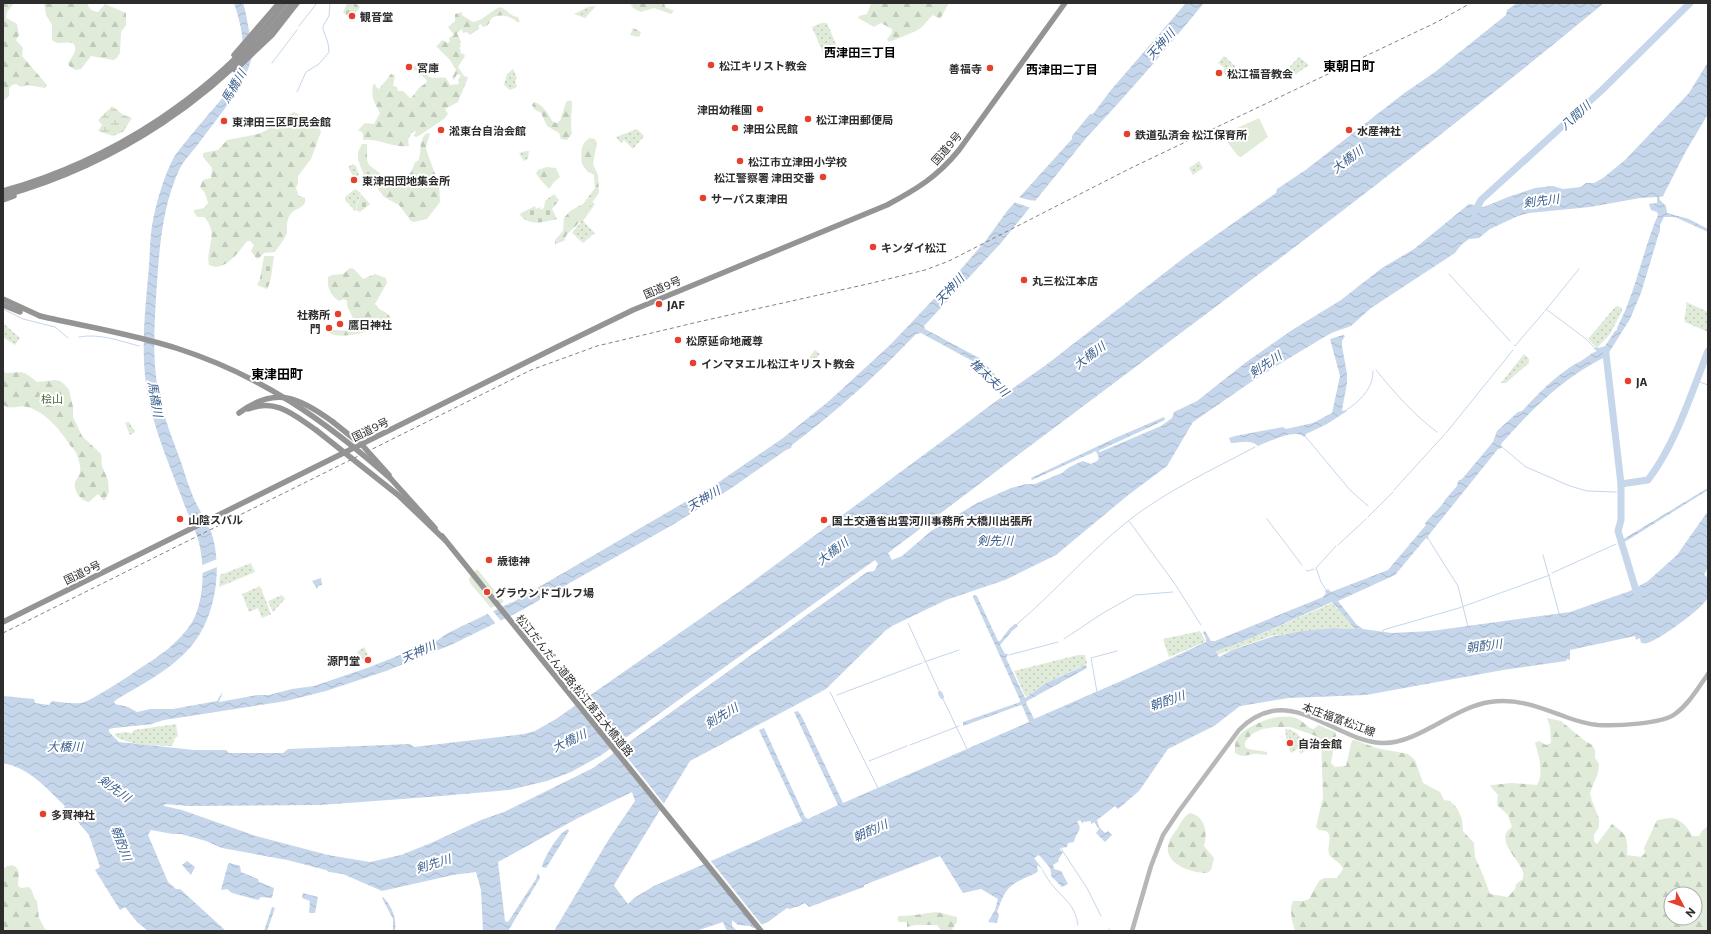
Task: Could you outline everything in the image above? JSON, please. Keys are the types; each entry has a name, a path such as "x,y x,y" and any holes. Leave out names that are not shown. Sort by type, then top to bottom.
{"highway":[{"path":"194,94 240,48 279,3"},
{"path":"3,200 48,180 149,126 212,80 247,47 285,3"},
{"path":"172,117 233,68 266,34 292,3"},
{"path":"3,190 66,175 121,149 172,117 200,99 243,63 272,35 297,3"},
{"name":"国道9号","path":"3,622 633,310 887,205 909,193 941,171 959,150 1065,3"},
{"path":"3,196 48,180"},
{"path":"3,298 24,310 40,316"},
{"path":"3,305 24,313 40,316"},
{"name":"松江だんだん道路;松江第五大橋道路","path":"40,316 157,342 200,357 241,374 281,395 319,419 351,444 391,479 445,540 761,931"},
{"path":"391,479 389,472 372,455 333,422 300,401 281,396 271,397 260,400 239,413 260,405 275,406 286,410 316,430 398,495 445,540"}],"main road":[{"name":"本庄福富松江線","path":"1132,931 1160,842 1167,828 1239,730 1246,723 1260,715 1280,711 1297,712 1365,740 1383,743 1395,743 1406,739 1478,704 1496,701 1517,701 1531,704 1574,720 1598,725 1653,722 1667,719 1676,714 1689,700 1708,674"}],"green space":[{"path":"3,3 14,3 7,12 6,18 17,24 19,35 16,40 23,48 22,56 47,85 45,88 27,85 21,87 16,84 12,85 9,88 9,96 3,101"},
{"path":"44,3 87,3 91,9 98,12 105,4 126,13 126,25 121,32 120,53 116,59 113,60 91,56 81,69 76,70 69,66 68,63 75,51 75,46 73,43 57,43 52,40 52,25 46,15"},
{"path":"347,3 355,3 360,7 352,18 343,13"},
{"path":"630,3 664,3 665,7 674,11 671,14 654,8 641,12 633,8"},
{"path":"871,3 949,3 940,19 933,15 919,29 889,42 887,39 892,33 892,29 881,23 874,27 858,18 859,16 867,14"},
{"path":"596,6 585,18 574,14 588,7"},
{"path":"500,7 518,17 520,22 501,15 495,16 486,26 483,27 481,24 479,25 479,29 470,35 467,32 463,33 462,29 457,33 461,42 461,46 459,48 461,50 460,53 464,54 465,56 458,67 464,76 468,77 458,102 445,109 448,114 444,119 417,137 414,136 416,131 411,133 408,140 409,146 396,146 374,140 363,140 363,133 358,130 365,123 374,124 380,113 373,97 373,85 375,84 379,89 391,74 395,75 393,86 397,87 398,91 403,91 410,98 427,82 426,79 413,69 414,66 419,67 430,77 446,78 450,85 459,84 458,80 461,75 457,74 454,80 452,78 456,70 450,60 436,46 442,40 448,43 450,41 449,38 454,35 448,27 455,21 455,14 462,12 462,15 473,22"},
{"path":"821,23 827,23 838,49 824,55 812,27"},
{"path":"633,28 641,32 639,37 630,35"},
{"path":"1224,56 1235,66 1228,77 1222,72 1225,68 1218,63"},
{"path":"1299,57 1309,65 1296,74 1290,69 1290,66"},
{"path":"513,69 517,78 515,81 517,87 510,90 504,85 507,74"},
{"path":"570,100 572,102 572,134 567,140 561,139 559,133 547,126 541,113 534,109 532,105 534,102 540,105 547,112 552,121 556,123 560,121 566,102"},
{"path":"112,106 122,114 132,118 123,132 113,136 98,131 102,125 98,120"},
{"path":"294,112 308,119 319,127 321,132 311,159 298,176 296,188 299,196 305,198 304,204 290,215 287,222 287,233 275,252 264,253 258,259 251,251 254,245 250,241 247,241 235,256 226,264 215,267 209,265 208,259 212,235 211,229 209,223 204,217 197,217 194,212 194,210 204,208 208,203 205,193 200,187 203,180 211,178 212,168 203,157 203,153 218,150 227,140 258,134 267,130 274,123"},
{"path":"1259,118 1268,137 1241,157 1238,156 1222,135"},
{"path":"637,129 644,136 633,149 624,140 621,143 616,137"},
{"path":"427,133 430,134 426,149 439,185 440,202 427,219 414,222 411,221 399,205 384,197 376,186 371,184 365,178 358,160 358,152 362,144 367,144 367,160 369,165 385,177 397,180 409,174 415,162 418,161 422,139"},
{"path":"590,138 595,139 597,143 593,164 598,175 599,193 577,225 567,234 564,241 555,244 555,240 563,231 564,218 570,211 583,204 595,188 594,175 587,171 582,164 581,153 583,146 584,143"},
{"path":"529,151 528,159 524,161 519,153"},
{"path":"1199,161 1203,168 1193,175 1189,168"},
{"path":"353,164 356,166 359,175 354,178 348,167"},
{"path":"547,167 556,168 560,177 549,189 536,173 538,170"},
{"path":"355,189 361,193 355,211 345,200 345,197"},
{"path":"361,194 370,204 360,212 356,210"},
{"path":"554,194 559,200 552,209 557,219 537,223 528,221 520,215 521,213 535,206 536,209 540,207 541,210 544,208 545,201"},
{"path":"591,201 595,204 583,221 595,233 583,243 572,233 580,223 577,220"},
{"path":"264,256 274,256 271,278 267,289 257,285 260,279"},
{"path":"350,268 354,269 363,279 375,274 386,278 387,283 375,304 379,309 388,314 391,319 380,327 361,333 342,336 334,335 329,332 331,330 351,329 355,322 347,306 347,301 344,299 339,301 331,293 328,284 328,277 343,274"},
{"path":"1686,302 1708,312 1708,332 1685,322"},
{"path":"1616,306 1622,308 1622,311 1610,334 1598,347 1595,346 1588,339"},
{"path":"3,323 20,338 15,345 3,337"},
{"path":"815,350 820,354 811,365 806,361"},
{"path":"1524,354 1529,359 1529,363 1506,383 1501,383"},
{"name":"桧山","path":"3,370 6,373 16,372 29,375 37,382 55,380 60,381 69,390 73,407 73,417 82,436 101,454 102,466 108,480 109,492 104,501 98,494 89,502 83,500 76,492 75,482 80,474 80,464 76,454 52,422 34,409 24,406 7,407 3,405"},
{"path":"129,422 135,432 130,435 125,423"},
{"path":"251,563 255,572 219,587 220,575"},
{"name":"グラウンドゴルフ場","path":"477,569 504,602 491,608 470,583 469,578"},
{"path":"260,586 271,614 262,618 258,608 249,612 242,594"},
{"path":"282,595 285,599 273,612 268,601"},
{"path":"1332,603 1355,629 1333,628 1271,636 1217,655 1216,653 1219,650 1249,639"},
{"path":"1200,631 1205,642 1169,657 1163,639"},
{"path":"364,647 371,661 365,662 357,652"},
{"path":"1078,655 1085,655 1087,664 1046,683 1025,696 1014,671"},
{"path":"1278,717 1293,717 1314,729 1318,725 1335,732 1336,735 1331,763 1335,767 1346,766 1352,740 1376,748 1408,754 1415,760 1423,783 1440,792 1444,800 1450,801 1457,808 1462,819 1463,831 1474,843 1475,857 1490,894 1508,897 1515,889 1516,884 1523,879 1523,874 1521,867 1506,843 1505,837 1507,832 1512,827 1508,815 1497,805 1498,795 1490,786 1512,783 1537,785 1540,770 1535,743 1539,741 1546,745 1551,743 1550,727 1547,718 1561,721 1592,745 1595,750 1595,758 1599,764 1598,773 1590,793 1599,819 1599,827 1594,835 1594,841 1597,844 1612,824 1626,837 1627,855 1641,857 1645,853 1644,848 1657,820 1670,818 1677,819 1687,827 1692,836 1699,836 1708,826 1708,931 1295,930 1291,911 1293,901 1304,901 1309,899 1319,881 1324,878 1337,878 1343,869 1342,866 1329,854 1329,834 1326,831 1319,830 1316,827 1323,797 1321,740 1316,736 1290,727 1262,729 1252,734 1245,742 1245,747 1267,752 1267,755 1237,755 1235,753 1235,743 1237,738 1247,729 1260,722"},
{"path":"176,724 178,736 175,738 172,746 132,743 118,738 114,734 125,732 132,733 134,730"},
{"path":"1285,729 1296,733 1308,748 1301,754 1297,749 1291,753 1287,744"},
{"path":"1190,813 1202,821 1206,836 1204,846 1214,858 1211,870 1207,873 1201,873 1181,867 1175,863 1168,853 1168,846 1171,837 1184,818"},
{"path":"12,865 16,867 19,872 18,886 21,888 29,887 32,890 34,898 37,901 39,918 46,931 3,931 3,868"},
{"path":"937,912 957,917 957,922 951,931 940,931 937,925 915,925 907,927 907,922 899,922 897,919 899,916"}],"water":[{"path":"234,3 243,3 246,13 253,44 251,61 240,86 199,143 184,161 174,183 162,232 155,311 154,351 158,390 165,418 190,490 213,538 217,565 214,594 211,608 200,634 184,654 157,676 116,700 114,702 115,704 128,707 137,712 150,709 173,709 217,701 223,691 219,702 258,695 269,695 292,689 314,686 367,668 438,640 446,634 510,602 515,601 716,484 783,438 829,401 890,345 949,283 987,239 1007,211 1072,139 1072,136 1090,114 1093,114 1111,90 1186,3 1204,3 1147,71 1087,137 1001,243 924,326 925,329 981,359 1009,391 1046,365 1185,257 1276,193 1277,189 1307,169 1403,94 1435,72 1506,15 1507,10 1517,3 1604,3 1339,213 888,553 892,560 902,556 931,531 977,503 1011,488 1026,484 1035,484 1062,473 1068,468 1083,461 1091,464 1099,458 1096,451 1032,480 1031,478 1113,439 1164,417 1165,420 1098,451 1100,452 1161,426 1172,418 1174,412 1197,401 1245,363 1292,330 1341,300 1382,268 1414,249 1469,204 1484,207 1535,188 1553,186 1563,189 1581,187 1586,183 1594,183 1603,178 1625,160 1689,93 1708,62 1708,114 1686,151 1663,196 1659,197 1666,206 1667,213 1689,219 1708,229 1708,232 1675,217 1664,217 1660,225 1660,230 1641,293 1630,319 1608,354 1609,362 1605,363 1603,358 1588,366 1561,385 1535,408 1501,444 1502,448 1498,449 1428,536 1429,540 1426,538 1395,575 1338,601 1357,625 1363,629 1392,633 1431,631 1570,612 1630,591 1648,581 1677,555 1708,511 1708,567 1704,575 1708,578 1708,597 1699,608 1680,623 1653,641 1646,643 1641,643 1640,638 1636,640 1635,636 1570,650 1570,660 1567,659 1566,661 1503,670 1366,695 1289,698 1240,706 1214,726 1168,749 1139,791 1118,809 1115,806 1097,820 1099,827 1105,833 1108,831 1112,835 1105,842 1096,833 1099,829 1094,822 1091,824 1091,821 1083,822 1083,824 1080,820 1077,822 1080,827 1074,842 1068,843 1067,847 1060,848 1063,852 1058,860 1059,861 1053,865 1054,869 1061,871 1068,884 1062,887 1051,876 1051,870 1039,855 1034,858 1044,871 1038,865 1038,871 1036,873 1010,886 997,912 999,915 997,923 988,922 995,910 998,899 981,889 963,893 940,856 864,885 864,887 809,907 805,903 790,909 787,908 768,922 753,928 750,926 738,925 732,920 732,926 737,931 727,931 723,922 696,931 554,931 609,839 635,801 632,792 578,818 498,862 505,921 508,922 536,879 538,873 540,878 508,931 483,931 481,890 476,872 453,875 382,891 343,874 329,872 287,860 222,848 206,841 181,834 151,830 148,835 168,882 176,889 180,889 226,931 148,931 137,922 125,907 120,910 95,870 100,867 89,835 66,808 62,811 65,806 30,774 3,763 3,696 34,699 35,703 49,705 52,701 81,703 86,701 149,663 175,643 186,631 196,615 201,594 203,571 198,539 160,439 150,406 147,389 144,336 151,237 153,220 159,196 174,157 219,102 237,76 243,45","holes":["1657,197 1657,203 1649,204 1651,210 1657,212 1658,215 1652,229 1634,286 1617,330 1605,346 1599,348 1596,347 1594,349 1597,351 1573,365 1557,377 1522,411 1518,412 1497,431 1493,442 1462,479 1458,481 1457,486 1425,523 1426,525 1388,570 1331,592 1328,589 1325,591 1326,593 1323,597 1215,641 1211,641 1205,631 1203,632 1206,642 1034,719 1026,703 1027,701 1087,668 1086,665 1046,683 1025,698 1006,658 1008,654 1005,654 1000,645 1018,626 1015,624 1000,641 998,641 977,596 974,595 973,597 1020,702 963,722 963,726 1021,705 1029,722 843,803 802,717 798,711 794,712 838,805 808,819 805,817 764,728 759,730 802,821 654,886 634,898 628,904 615,887 614,885 690,761 826,689 885,631 892,626 946,600 1005,580 1056,555 1127,496 1167,466 1193,422 1248,384 1331,333 1351,326 1371,308 1455,253 1461,245 1469,239 1479,238 1490,229 1518,216 1529,213 1590,207 1640,198","921,333 976,363 1003,396 740,591 556,719 535,731 524,734 414,747 410,744 288,749 283,753 229,753 226,750 194,750 119,742 109,732 109,729 114,728 153,724 164,720 286,701 326,691 386,671 453,644 522,610 674,524 791,448 792,445 857,392 916,334","875,560 878,564 874,571 867,572 593,768 504,812 481,820 401,855 370,862 328,855 256,836 182,810 164,806 165,804 188,806 320,805 509,790 547,781 571,772 600,756","1332,602 1355,629 1333,628 1303,631 1271,637 1232,650 1219,657 1216,652"]},
{"path":"1343,335 1345,336 1342,341 1342,346 1347,374 1347,383 1342,410 1347,411 1327,424 1306,434 1304,437 1295,434 1289,435 1258,446 1249,442 1231,443 1229,438 1235,436 1283,427 1286,429 1313,423 1332,413 1340,376 1330,339"},
{"path":"1708,488 1708,490 1623,543 1622,540"},
{"path":"321,578 322,585 318,586 317,589 312,581"},
{"path":"568,829 569,831 546,868 542,867 552,846 560,835"},
{"path":"187,861 195,867 191,875 182,865"},
{"path":"230,863 240,866 241,872 274,888 272,898 261,897 258,900 232,893 227,889 221,890 228,864"},
{"path":"303,893 318,897 315,913 309,912 310,901 302,898"},
{"path":"383,897 389,904 393,913 395,931 393,931 393,919 382,898"},
{"path":"272,907 275,908 267,931 264,931"}],"pier":[{"path":"243,82 239,88 226,90 230,84"},
{"path":"1018,197 1037,201 1031,208 1014,202"},
{"path":"217,559 217,567 200,574 200,566"},
{"path":"492,610 502,622 497,625 487,613"},
{"path":"582,700 618,746 612,750 575,705"},
{"path":"619,747 665,805 661,811 613,752"},
{"path":"710,860 762,925 755,927 703,863"}],"waterway":[{"path":"299,26 317,3"},
{"path":"297,92 306,72 319,64 329,52 323,26 329,16 330,3"},
{"name":"八間川","path":"1474,213 1481,200 1602,90 1690,3"},
{"path":"272,63 297,30"},
{"path":"1545,311 1579,269"},
{"path":"1449,274 1510,341"},
{"path":"3,309 23,319 55,327 68,338"},
{"path":"1546,309 1586,339 1596,349"},
{"path":"1514,345 1515,346 1544,312"},
{"path":"79,337 102,337 139,346"},
{"path":"1446,433 1513,350"},
{"path":"1621,484 1648,480 1658,466 1682,418 1708,351"},
{"path":"1606,354 1621,484 1621,520 1618,531 1638,597"},
{"path":"1376,370 1405,403 1437,432"},
{"path":"1345,411 1365,394 1371,383 1373,371"},
{"path":"1697,381 1708,385"},
{"path":"1394,490 1445,434"},
{"path":"1305,436 1350,490 1368,506"},
{"path":"1016,625 1099,546 1128,521 1174,490 1255,447"},
{"path":"1502,447 1526,467 1570,486 1587,491 1616,492"},
{"path":"1368,517 1393,492"},
{"path":"1267,519 1302,565"},
{"path":"1338,545 1366,519"},
{"path":"1129,521 1175,584 1201,625"},
{"path":"1429,540 1458,586 1468,627"},
{"path":"1618,544 1622,541"},
{"path":"1552,573 1616,544"},
{"path":"1327,591 1321,582 1316,568 1336,546"},
{"path":"1543,555 1559,613"},
{"path":"1306,570 1308,571 1314,569"},
{"path":"1383,632 1383,630 1459,608 1550,575"},
{"path":"1136,595 1173,592"},
{"path":"1064,639 1103,613 1135,595"},
{"path":"908,623 940,693"},
{"path":"1009,655 1058,642"},
{"path":"924,662 959,650"},
{"path":"1097,692 1091,658 1117,651"},
{"path":"837,695 922,663"},
{"path":"830,692 878,788"},
{"path":"940,693 942,697"},
{"path":"942,697 967,749"},
{"path":"910,745 959,726"},
{"path":"869,761 907,746"},
{"path":"1060,847 1087,888 1101,916"},
{"path":"1043,871 1051,884 1072,908 1077,918 1078,925"}],"railway":[{"path":"3,633 531,370 597,346 872,283 925,270 949,261 1131,168 1437,22 1471,3"}],"place":[{"name":"観音堂","path":"352,16"},
{"name":"松江キリスト教会","path":"711,65"},
{"name":"宮庫","path":"409,67"},
{"name":"善福寺","path":"990,68"},
{"name":"松江福音教会","path":"1219,73"},
{"name":"津田幼稚園","path":"760,109"},
{"name":"松江津田郵便局","path":"808,119"},
{"name":"東津田三区町民会館","path":"224,121"},
{"name":"津田公民館","path":"735,128"},
{"name":"淞東台自治会館","path":"441,130"},
{"name":"水産神社","path":"1349,130"},
{"name":"鉄道弘済会 松江保育所","path":"1127,134"},
{"name":"松江市立津田小学校","path":"740,161"},
{"name":"松江警察署 津田交番","path":"823,177"},
{"name":"東津田団地集会所","path":"354,180"},
{"name":"サーパス東津田","path":"703,198"},
{"name":"キンダイ松江","path":"873,247"},
{"name":"丸三松江本店","path":"1024,280"},
{"name":"JAF","path":"659,304"},
{"name":"社務所","path":"338,314"},
{"name":"鷹日神社","path":"340,324"},
{"name":"門","path":"329,328"},
{"name":"松原延命地蔵尊","path":"678,340"},
{"name":"インマヌエル松江キリスト教会","path":"693,363"},
{"name":"JA","path":"1628,381"},
{"name":"山陰スバル","path":"180,519"},
{"name":"国土交通省出雲河川事務所 大橋川出張所","path":"824,520"},
{"name":"歳徳神","path":"489,560"},
{"name":"グラウンドゴルフ場","path":"487,592"},
{"name":"源門堂","path":"368,660"},
{"name":"自治会館","path":"1290,743"},
{"name":"多賀神社","path":"43,814"}],"district":[{"name":"西津田三丁目","path":"860,52"},
{"name":"東朝日町","path":"1349,66"},
{"name":"西津田二丁目","path":"1062,69"},
{"name":"東津田町","path":"277,374"}],"water label":[{"name":"天神川","path":"1160,44"},
{"name":"馬橋川","path":"233,86"},
{"name":"大橋川","path":"1347,159"},
{"name":"剣先川","path":"1541,200"},
{"name":"天神川","path":"949,289"},
{"name":"大橋川","path":"1089,355"},
{"name":"剣先川","path":"1265,364"},
{"name":"権太夫川","path":"990,377"},
{"name":"馬橋川","path":"156,399"},
{"name":"天神川","path":"703,498"},
{"name":"剣先川","path":"995,540"},
{"name":"大橋川","path":"832,551"},
{"name":"朝酌川","path":"1484,645"},
{"name":"天神川","path":"418,651"},
{"name":"朝酌川","path":"1167,700"},
{"name":"剣先川","path":"721,715"},
{"name":"大橋川","path":"569,740"},
{"name":"大橋川","path":"65,746"},
{"name":"剣先川","path":"115,788"},
{"name":"朝酌川","path":"870,830"},
{"name":"朝酌川","path":"122,843"},
{"name":"剣先川","path":"433,863"}]}
